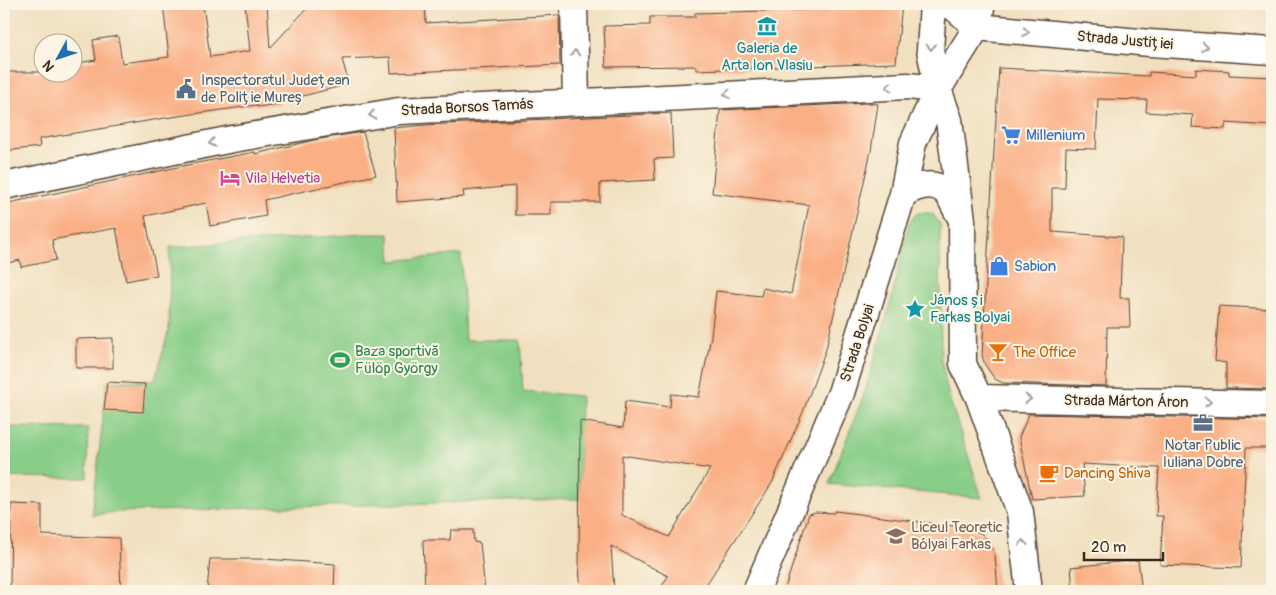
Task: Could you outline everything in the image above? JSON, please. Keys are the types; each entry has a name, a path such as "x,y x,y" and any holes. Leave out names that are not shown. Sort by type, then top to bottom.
{"street":[{"path":"574,4 576,102"},
{"path":"933,4 930,50 938,89 949,120 962,220 963,364 979,398 1020,512 1029,591"},
{"path":"950,4 980,15"},
{"name":"Strada Bolyai","path":"756,591 841,393 903,194 913,143 938,89 980,15"},
{"name":"Strada Justiției","path":"980,15 1150,43 1272,51"},
{"name":"Strada Borsos Tamás","path":"4,186 232,139 398,111 907,86 938,89"},
{"path":"903,194 916,187 930,185 945,191 962,220"},
{"name":"Strada Márton Áron","path":"979,398 1272,404"}],"green space":[{"path":"917,213 932,213 940,224 941,359 949,397 982,498 829,484 864,394 889,309 909,223"},
{"name":"Baza sportivă Fülöp György","path":"389,234 391,261 461,254 465,340 520,340 523,391 581,396 579,499 116,512 92,515 107,382 155,380 169,328 170,247"},
{"path":"4,427 88,428 87,478 4,477"}],"building":[{"path":"163,4 203,4 210,57 250,51 245,4 267,4 270,48 311,4 425,4 426,23 559,15 560,65 391,73 390,57 342,59 349,84 280,102 280,104 257,107 257,105 165,118 39,139 40,147 4,151 4,72 32,72 32,82 82,82 82,62 96,60 93,40 118,36 122,63 169,57"},
{"path":"835,4 902,4 896,63 696,70 696,66 606,67 604,26 650,25 650,17 695,17 695,13 835,9"},
{"path":"999,68 1149,76 1149,72 1196,75 1196,69 1229,71 1229,75 1272,77 1272,126 1226,123 1225,129 1192,127 1193,115 1146,112 1147,100 1098,99 1096,149 1066,148 1065,188 1052,188 1052,232 1122,237 1120,298 1129,298 1130,327 1107,327 1106,386 1003,383 995,379 985,365 982,355"},
{"path":"878,104 871,151 826,349 803,412 772,483 702,591 659,591 668,576 611,546 614,591 581,591 579,567 580,421 623,428 625,401 670,407 671,394 699,397 711,337 716,291 761,296 763,288 791,294 809,205 712,193 720,110","holes":["622,455 710,469 669,537 622,515"]},
{"path":"671,113 673,158 654,159 655,180 600,183 600,202 551,202 551,215 515,215 515,186 463,191 464,197 397,202 394,128"},
{"path":"363,132 376,175 264,200 266,216 210,226 206,203 145,216 157,275 126,281 116,228 52,240 56,260 21,267 20,260 4,264 4,204 197,163 255,152 255,154 314,140"},
{"path":"1219,306 1272,309 1272,389 1226,388 1226,363 1215,361"},
{"path":"113,338 113,368 76,368 76,339"},
{"path":"107,382 145,384 143,412 104,410"},
{"path":"1029,414 1272,419 1272,448 1246,448 1241,568 1160,565 1163,516 1156,516 1159,468 1082,464 1085,496 1032,499 1019,437"},
{"path":"11,504 42,505 42,535 119,538 121,591 10,591"},
{"name":"Liceul Teoretic Bólyai Farkas","path":"835,511 968,528 982,534 990,543 995,555 998,591 784,591 809,514 816,512 834,513"},
{"path":"451,530 473,530 474,542 480,543 485,591 425,591 423,540 450,540"},
{"path":"210,559 264,559 335,564 334,591 207,591"},
{"path":"1138,560 1142,591 1073,591 1071,567"}],"place":[{"name":"Galeria de Arta Ion Vlasiu","path":"767,26"},
{"name":"Inspectoratul Județean de Poliție Mureș","path":"186,89"},
{"name":"Millenium","path":"1011,135"},
{"name":"Vila Helvetia","path":"230,178"},
{"name":"Sabion","path":"999,266"},
{"name":"János și Farkas Bolyai","path":"915,309"},
{"name":"The Office","path":"998,352"},
{"name":"Baza sportivă Fülöp György","path":"340,360"},
{"name":"Notar Public Iuliana Dobre","path":"1203,423"},
{"name":"Dancing Shiva","path":"1049,473"},
{"name":"Liceul Teoretic Bólyai Farkas","path":"896,536"}]}
